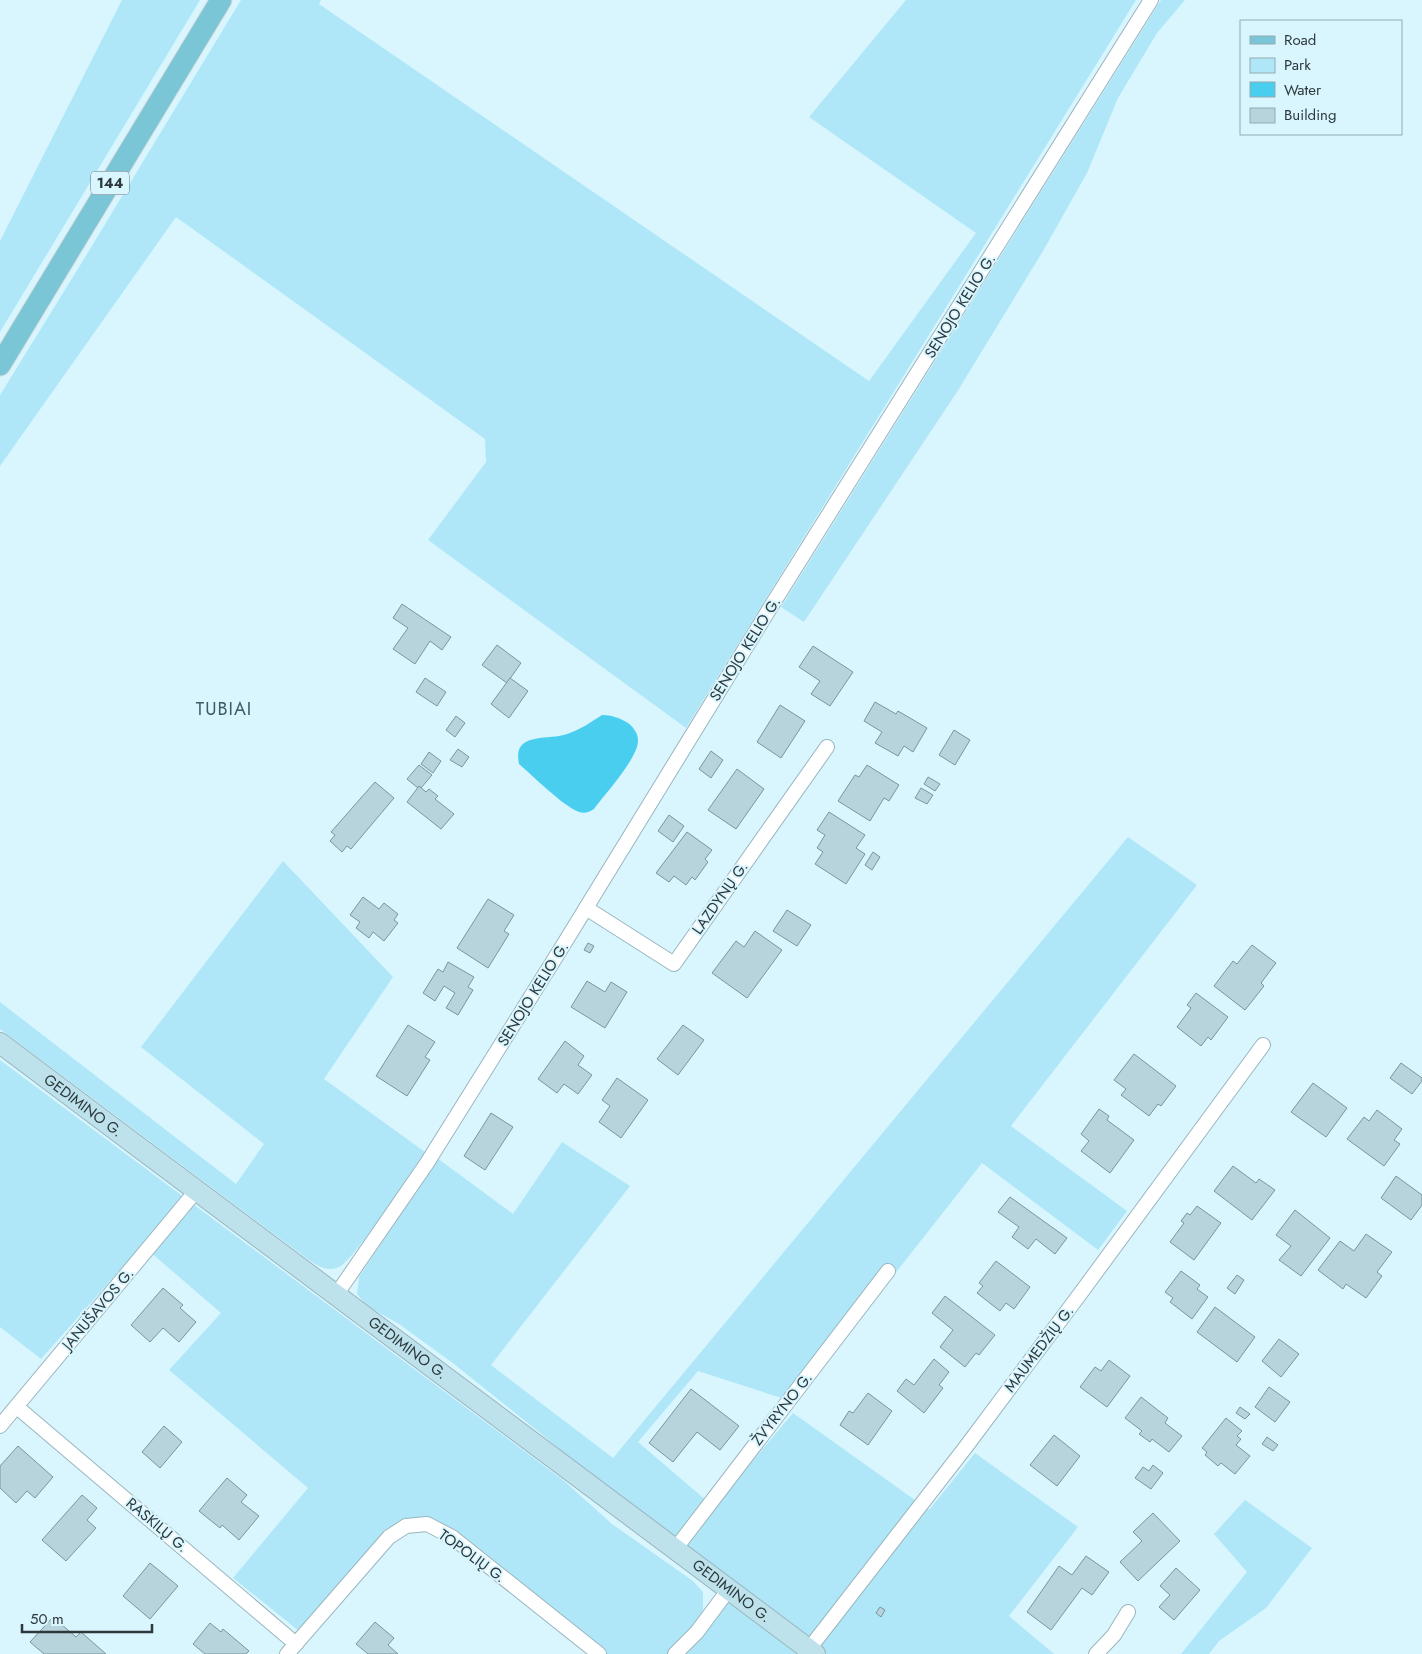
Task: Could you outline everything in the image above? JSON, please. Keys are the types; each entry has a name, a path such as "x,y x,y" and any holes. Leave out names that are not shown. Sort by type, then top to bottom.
{"main road":[{"name":"144","path":"0,365 221,0"},
{"name":"GEDIMINO G.","path":"0,1042 812,1652"}],"street":[{"name":"SENOJO KELIO G.","path":"336,1295 427,1163 770,608 1151,0"},
{"name":"LAZDYNŲ G.","path":"586,908 674,964 827,747"},
{"name":"MAUMEDŽIŲ G.","path":"812,1652 1074,1302 1263,1045"},
{"name":"JANUŠAVOS G.","path":"0,1426 196,1191"},
{"name":"ŽVYRYNO G.","path":"676,1548 888,1271"},
{"name":"RASKILŲ G.","path":"17,1407 292,1649"},
{"name":"TOPOLIŲ G.","path":"292,1649 389,1537 406,1526 427,1524 452,1537 599,1654"},
{"path":"675,1654 697,1632 729,1588"},
{"path":"1096,1654 1114,1635 1128,1612"}],"green space":[{"path":"122,0 200,0 0,332 0,241"},
{"path":"241,0 321,0 319,4 869,381 976,233 809,117 906,0 1136,0 686,728 428,540 486,462 485,439 176,217 0,466 0,395"},
{"path":"1161,0 1185,0 1157,33 1118,98 1087,173 1043,251 957,392 804,622 781,607"},
{"path":"1128,837 1197,885 1011,1126 1127,1211 1098,1250 982,1163 794,1402 698,1371 638,1442 714,1507 793,1413 929,1510 975,1453 1078,1527 1009,1616 1054,1654 823,1654 676,1548 539,1432 454,1364 399,1324 367,1306 357,1294 359,1277 437,1158 513,1214 562,1142 630,1186 491,1365 613,1458"},
{"path":"283,861 393,977 324,1079 425,1152 356,1251 345,1263 333,1269 322,1267 309,1260 0,1029 0,1002 236,1184 264,1144 141,1047"},
{"path":"0,1060 563,1480 612,1524 693,1581 703,1592 703,1610 698,1630 729,1589 815,1654 599,1654 452,1537 406,1526 299,1631 233,1578 308,1488 169,1370 221,1313 142,1245 41,1359 0,1327"},
{"path":"1245,1500 1312,1548 1266,1608 1219,1641 1209,1654 1181,1654 1247,1572 1214,1534"}],"water":[{"path":"602,715 616,717 630,725 637,735 637,747 627,765 594,809 581,813 572,809 519,764 518,754 521,746 526,742 572,732"}],"building":[{"path":"402,604 451,637 442,650 430,641 415,664 393,649 408,628 393,618"},
{"path":"497,645 521,663 507,683 482,665"},
{"path":"813,646 853,672 830,706 811,694 820,681 799,667"},
{"path":"425,678 446,692 437,706 416,692"},
{"path":"510,678 528,691 509,718 491,704"},
{"path":"875,702 896,714 898,711 927,728 913,752 904,746 898,756 875,743 882,732 864,721"},
{"path":"780,705 805,721 781,758 757,742"},
{"path":"456,716 465,723 455,737 446,730"},
{"path":"954,730 970,740 955,765 939,755"},
{"path":"458,749 469,757 462,767 450,760"},
{"path":"711,751 723,760 711,778 699,769"},
{"path":"429,752 441,761 433,773 421,764"},
{"path":"419,765 432,775 421,788 419,786 418,788 407,779"},
{"path":"867,765 899,785 889,801 884,798 870,821 838,801 855,775 859,777"},
{"path":"737,769 764,789 736,829 708,810"},
{"path":"928,777 940,784 935,791 924,784"},
{"path":"375,782 394,798 351,849 347,846 342,852 330,841 335,835 331,832"},
{"path":"419,786 426,792 429,789 438,796 435,799 454,814 441,829 407,802"},
{"path":"921,788 933,795 927,804 915,798"},
{"path":"829,812 865,835 856,848 865,854 846,884 815,864 823,852 817,848 825,835 817,830"},
{"path":"669,815 684,826 673,842 658,831"},
{"path":"687,832 712,850 705,859 708,862 695,880 692,877 686,885 674,876 669,882 656,873"},
{"path":"873,852 880,857 872,870 865,865"},
{"path":"363,897 379,909 384,903 398,914 394,920 398,923 384,941 373,932 369,938 356,928 360,922 350,915"},
{"path":"488,899 514,915 504,931 509,934 488,968 457,948"},
{"path":"787,910 811,925 797,946 773,931"},
{"path":"755,931 782,950 747,998 712,973 736,941 744,947"},
{"path":"588,943 594,946 590,953 584,950"},
{"path":"1252,945 1276,963 1261,983 1264,986 1245,1010 1214,986 1233,961 1237,964"},
{"path":"448,962 474,977 468,987 473,990 458,1015 446,1008 455,993 444,986 435,1001 423,993 438,969 443,972"},
{"path":"587,981 605,992 611,982 627,992 605,1028 571,1007"},
{"path":"1196,993 1228,1017 1211,1040 1208,1037 1201,1046 1177,1027 1191,1008 1187,1005"},
{"path":"408,1025 435,1042 425,1057 430,1060 407,1096 376,1076"},
{"path":"683,1025 704,1040 678,1075 657,1059"},
{"path":"565,1041 584,1056 578,1065 592,1075 578,1094 564,1084 557,1093 538,1079"},
{"path":"1134,1054 1176,1086 1161,1106 1158,1104 1149,1116 1121,1095 1126,1089 1114,1080"},
{"path":"1401,1063 1422,1078 1422,1081 1412,1094 1390,1078"},
{"path":"617,1078 648,1100 621,1138 599,1122 610,1106 602,1100"},
{"path":"1313,1083 1347,1108 1326,1137 1291,1112"},
{"path":"1099,1109 1109,1116 1107,1120 1134,1140 1110,1173 1081,1151 1089,1141 1081,1134"},
{"path":"1377,1110 1402,1129 1394,1140 1400,1144 1384,1166 1347,1139 1364,1117 1369,1121"},
{"path":"491,1113 513,1127 485,1170 464,1156"},
{"path":"1233,1166 1256,1183 1259,1179 1275,1190 1252,1220 1214,1191"},
{"path":"1396,1176 1422,1195 1422,1205 1411,1220 1381,1198"},
{"path":"1010,1197 1067,1238 1055,1254 1036,1239 1028,1249 1012,1237 1019,1227 998,1212"},
{"path":"1197,1206 1221,1223 1194,1260 1170,1242 1184,1223 1181,1221 1187,1213 1190,1215"},
{"path":"1295,1210 1330,1238 1301,1276 1279,1260 1291,1246 1276,1235"},
{"path":"1366,1234 1392,1252 1377,1272 1382,1276 1366,1298 1346,1284 1343,1289 1318,1270 1340,1241 1354,1251"},
{"path":"996,1261 1030,1287 1014,1309 1006,1303 1000,1311 977,1293 983,1286 979,1283"},
{"path":"1181,1271 1200,1285 1197,1289 1208,1297 1192,1319 1170,1302 1173,1298 1165,1292"},
{"path":"1237,1275 1244,1280 1235,1294 1227,1288"},
{"path":"163,1288 183,1305 180,1308 196,1322 179,1342 163,1328 150,1342 131,1325"},
{"path":"945,1296 995,1335 979,1355 976,1353 965,1367 940,1347 953,1330 932,1313"},
{"path":"1215,1307 1255,1337 1237,1362 1197,1332"},
{"path":"1279,1339 1299,1354 1281,1377 1262,1361"},
{"path":"934,1359 949,1372 939,1385 943,1388 924,1413 897,1391 906,1379 914,1385"},
{"path":"1109,1360 1130,1376 1107,1407 1080,1387 1095,1367 1101,1371"},
{"path":"1269,1387 1290,1402 1275,1422 1255,1407"},
{"path":"691,1389 739,1426 720,1450 697,1432 673,1462 649,1443"},
{"path":"868,1393 892,1411 868,1445 840,1425 849,1411 853,1413"},
{"path":"1141,1397 1168,1418 1165,1423 1182,1436 1169,1452 1152,1439 1150,1442 1139,1434 1142,1431 1125,1418"},
{"path":"1240,1407 1250,1414 1245,1419 1236,1413"},
{"path":"1226,1418 1242,1431 1237,1436 1241,1439 1236,1445 1250,1456 1235,1474 1221,1463 1218,1466 1205,1455 1207,1452 1202,1448"},
{"path":"164,1426 182,1442 160,1468 142,1452"},
{"path":"1054,1435 1080,1456 1057,1486 1030,1465"},
{"path":"1267,1437 1278,1445 1273,1451 1262,1444"},
{"path":"18,1446 53,1477 35,1498 27,1491 16,1503 0,1488 0,1466"},
{"path":"1153,1465 1163,1473 1151,1489 1135,1478 1143,1467 1149,1471"},
{"path":"227,1478 247,1495 241,1502 259,1516 239,1540 222,1525 220,1528 199,1511"},
{"path":"82,1495 97,1508 87,1520 96,1528 66,1561 42,1540"},
{"path":"1153,1513 1180,1541 1138,1581 1120,1562 1142,1541 1133,1532"},
{"path":"1086,1556 1109,1572 1092,1595 1082,1588 1051,1630 1027,1612 1059,1566 1072,1575"},
{"path":"150,1563 178,1586 150,1619 123,1596"},
{"path":"1176,1568 1200,1590 1174,1620 1159,1607 1170,1595 1160,1586"},
{"path":"880,1607 885,1610 881,1617 876,1613"},
{"path":"53,1617 76,1637 81,1632 106,1654 44,1654 30,1642"},
{"path":"375,1622 394,1638 388,1645 398,1654 368,1654 356,1644"},
{"path":"210,1623 221,1632 223,1629 249,1651 246,1654 205,1654 193,1644"}],"district":[{"name":"TUBIAI","path":"224,709"}]}
